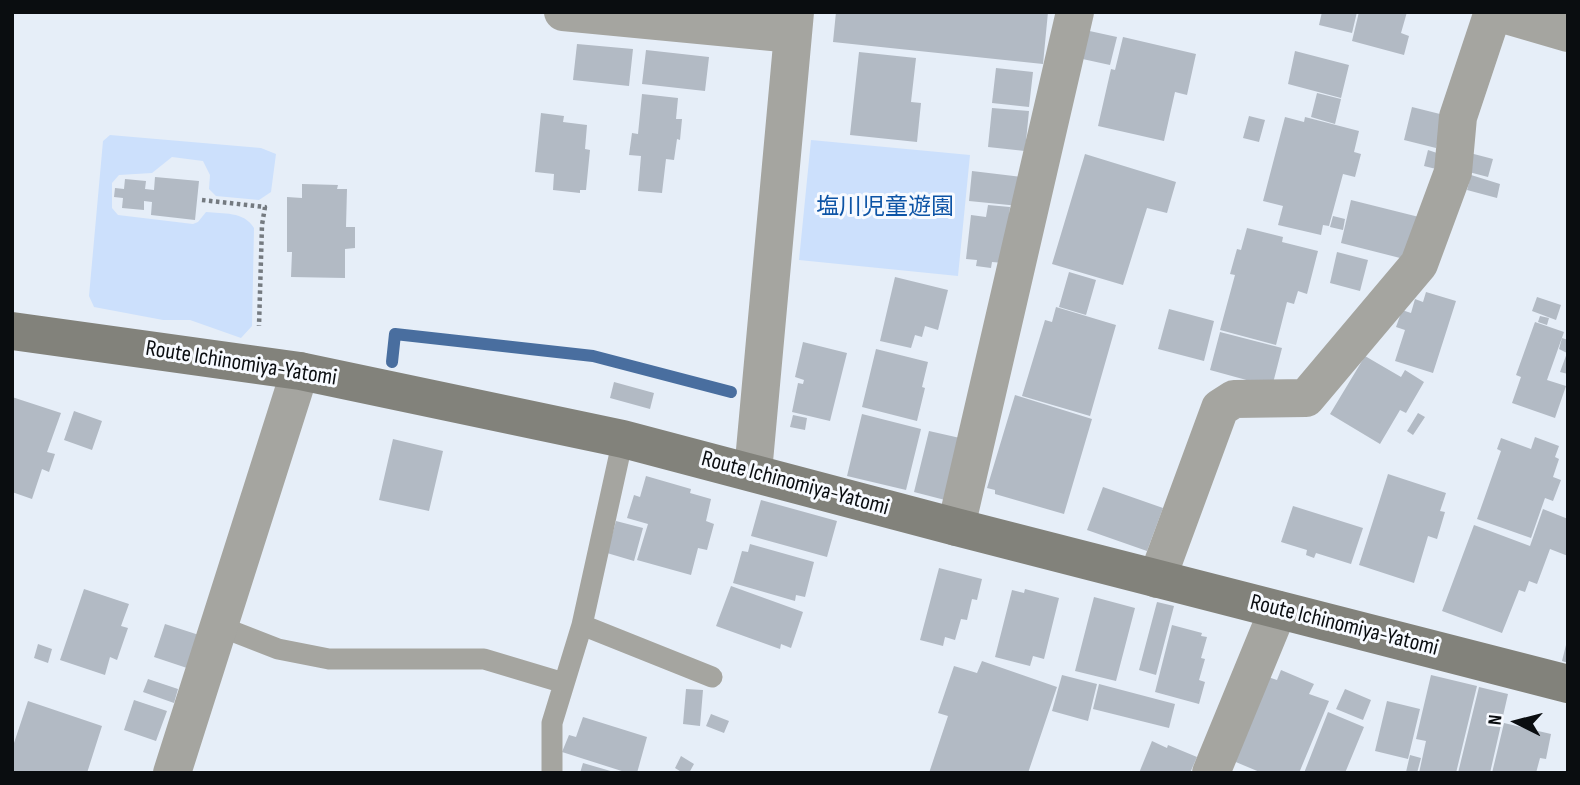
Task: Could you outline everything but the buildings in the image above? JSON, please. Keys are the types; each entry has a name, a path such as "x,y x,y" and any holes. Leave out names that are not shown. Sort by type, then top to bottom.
{"main road":[{"name":"Route Ichinomiya-Yatomi","path":"12,331 300,371 623,439 1568,684"}],"street":[{"path":"563,12 794,23 753,472"},
{"path":"956,527 1075,12"},
{"path":"1157,579 1220,408 1234,398 1306,398 1419,264 1453,172 1458,117 1495,12 1568,33"},
{"path":"172,773 300,371"},
{"path":"1210,773 1278,610"}],"lane":[{"path":"552,773 552,723 582,625 623,439"},
{"path":"582,625 712,677"},
{"path":"219,626 278,649 329,659 484,659 564,683"}],"path":[{"path":"202,200 265,207 262,225 258,365"}],"green space":[{"path":"110,135 261,148 276,154 271,192 259,200 216,196 209,189 210,175 203,161 172,157 152,173 119,175 112,183 112,208 118,215 193,224 206,212 233,214 250,223 254,228 252,326 241,338 190,320 163,320 94,307 89,296 103,141"},
{"name":"塩川児童遊園","path":"811,140 970,155 958,276 799,260"}],"waterway":[{"path":"392,362 395,334 593,356 731,392"}]}
